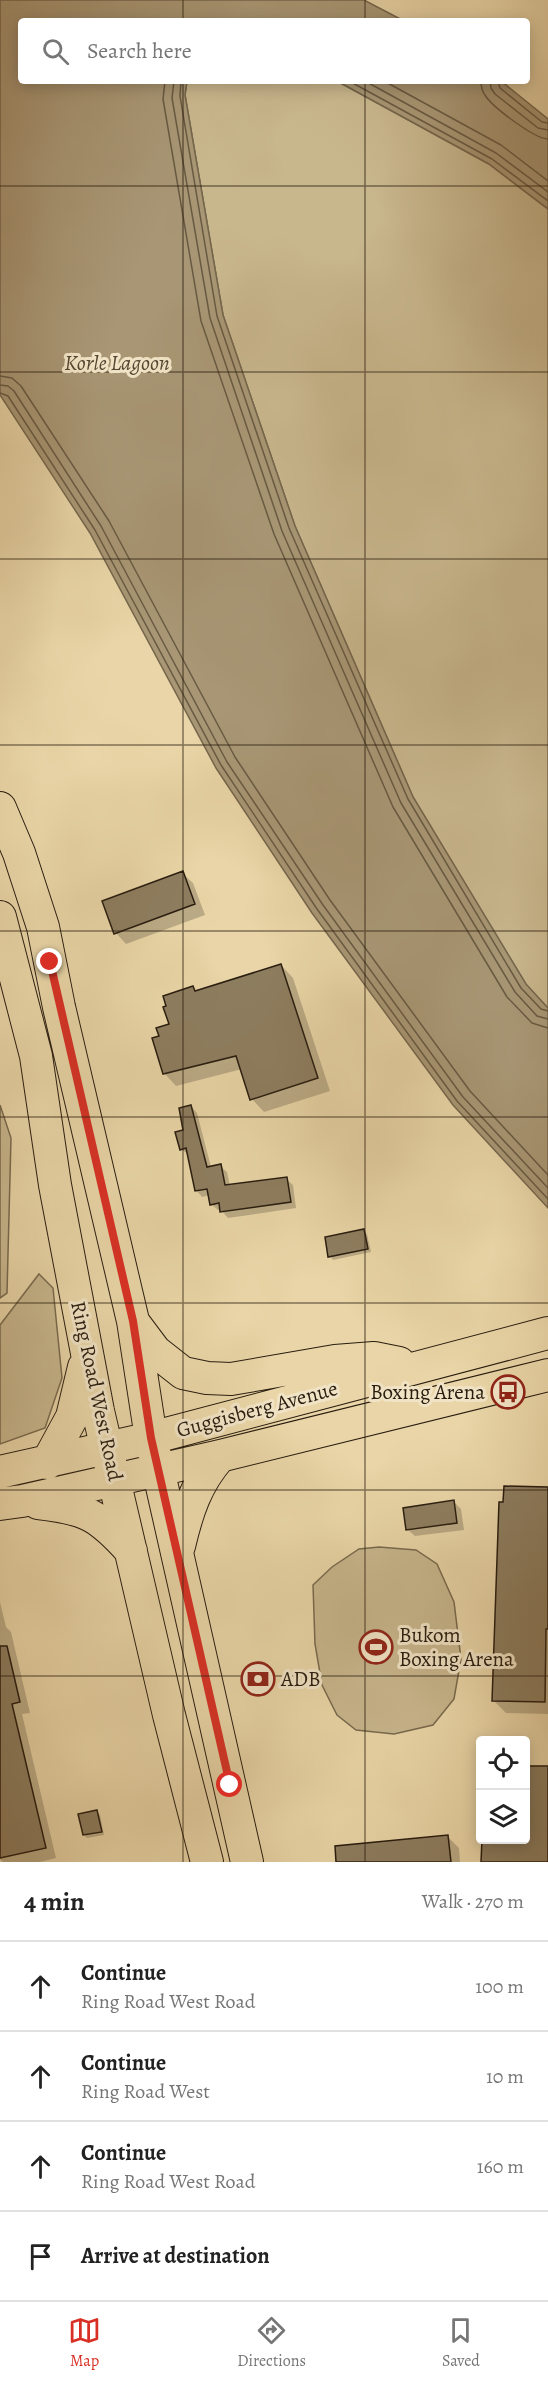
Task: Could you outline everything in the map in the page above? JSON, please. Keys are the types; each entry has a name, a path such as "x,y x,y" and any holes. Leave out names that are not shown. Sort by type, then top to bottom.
{"main road":[{"name":"Ring Road West Road","path":"0,808 19,853 43,927 59,1007 133,1321 131,1443 115,1479 169,1715 207,1862"},
{"name":"Ring Road West Road","path":"0,917 36,1056 55,1185 87,1354 131,1443"},
{"path":"36,1056 48,1102 104,1365 131,1443 159,1469 247,1862"},
{"path":"133,1321 155,1351 183,1373 207,1378 231,1379 335,1361 374,1358 412,1366 484,1348"},
{"name":"Guggisberg Avenue","path":"0,1472 131,1443 484,1348 548,1333"},
{"path":"47,1463 72,1417 87,1354"},
{"name":"Guggisberg Avenue","path":"11,1503 220,1456 548,1375"},
{"path":"178,1553 188,1511 197,1489 220,1456"},
{"path":"11,1503 83,1511 101,1520 132,1553"}],"shaded area":[{"path":"187,84 342,84 489,164 548,209 548,1008 526,985 413,797 295,526 223,315 185,95"},
{"path":"0,1105 11,1138 7,1293 0,1298"},
{"path":"39,1274 53,1288 62,1378 45,1428 0,1444 0,1325"},
{"path":"379,1547 416,1550 437,1564 454,1602 461,1659 454,1699 433,1725 394,1734 356,1730 337,1715 322,1685 315,1644 313,1585 332,1567 359,1549"}],"water":[{"name":"Korle Lagoon","path":"0,0 364,0 398,18 18,18 18,84 187,84 185,95 223,315 295,526 413,797 526,984 548,1008 548,1208 453,1105 312,913 216,768 90,533 0,395"},
{"path":"342,84 505,84 548,119 548,209 489,164"}],"building":[{"path":"183,871 195,904 114,934 102,901"},
{"path":"281,964 318,1078 250,1100 236,1056 163,1074 152,1038 159,1036 156,1028 169,1024 163,1007 166,1006 163,996 193,986 195,991"},
{"path":"191,1105 207,1167 221,1164 225,1185 287,1177 291,1202 220,1212 219,1203 210,1205 207,1189 195,1191 186,1148 180,1150 175,1132 183,1130 179,1108"},
{"path":"364,1229 368,1249 328,1257 325,1237"},
{"path":"504,1486 548,1487 548,1629 546,1629 545,1702 492,1701 499,1502 503,1502"},
{"path":"454,1500 457,1523 406,1530 403,1508"},
{"path":"0,1646 7,1646 20,1702 12,1704 46,1848 0,1858"},
{"path":"530,1766 548,1766 548,1862 481,1862 482,1844 530,1844"},
{"path":"97,1810 102,1832 83,1835 78,1814"},
{"path":"448,1835 451,1862 336,1862 335,1846"}],"place":[{"name":"Boxing Arena","path":"508,1392"},
{"name":"Bukom Boxing Arena","path":"376,1647"},
{"name":"ADB","path":"258,1679"}],"route":[{"path":"50,962 133,1321 151,1438 230,1785"}]}
